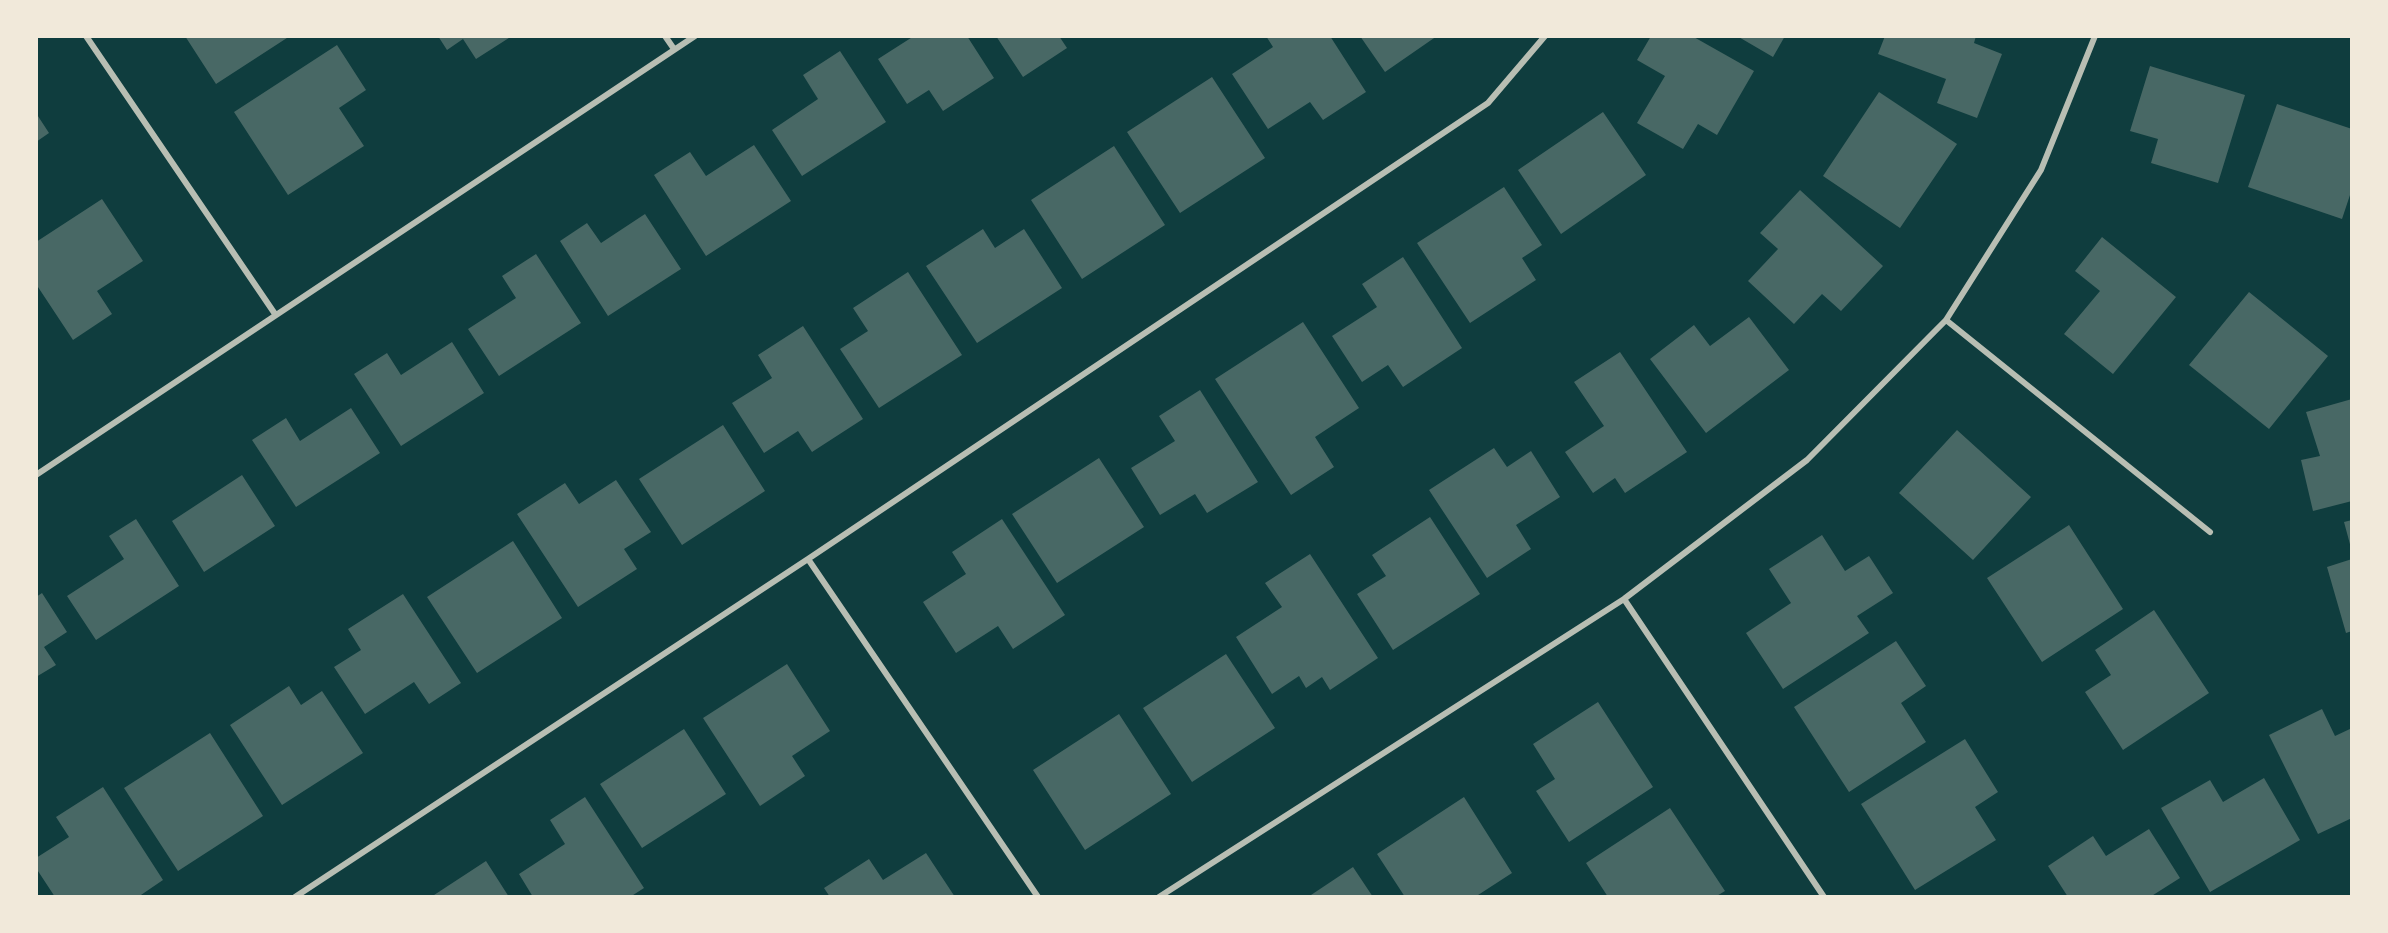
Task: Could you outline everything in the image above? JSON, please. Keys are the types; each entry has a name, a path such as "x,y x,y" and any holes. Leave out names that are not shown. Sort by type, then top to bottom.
{"street":[{"path":"86,36 275,314"},
{"path":"665,36 674,50"},
{"path":"36,475 695,36"},
{"path":"295,897 808,559 1488,103 1545,36"},
{"path":"1159,897 1624,599 1807,460 1946,320 2041,170 2095,36"},
{"path":"1946,320 2210,532"},
{"path":"808,559 1038,897"},
{"path":"1624,599 1824,897"}],"building":[{"path":"185,36 290,36 216,84"},
{"path":"438,36 512,36 476,59 463,39 447,50"},
{"path":"914,36 967,36 994,78 943,111 929,90 907,104 878,59"},
{"path":"996,36 1059,36 1067,48 1023,77"},
{"path":"1266,36 1330,36 1366,92 1323,120 1310,102 1268,129 1232,74 1273,47"},
{"path":"1360,36 1437,36 1385,72"},
{"path":"1651,36 1692,36 1754,71 1717,135 1698,124 1683,149 1637,123 1665,76 1637,60"},
{"path":"1737,36 1785,36 1773,57"},
{"path":"1885,36 1976,36 1974,43 2002,54 1977,118 1937,103 1946,79 1878,54"},
{"path":"337,45 366,90 339,108 364,146 288,195 234,112"},
{"path":"840,51 886,122 802,176 772,130 818,99 803,75"},
{"path":"2150,66 2245,95 2218,183 2151,163 2158,139 2130,131"},
{"path":"1212,77 1265,158 1180,213 1127,132"},
{"path":"1879,92 1957,144 1900,228 1823,176"},
{"path":"2277,104 2352,129 2352,189 2342,219 2248,187"},
{"path":"1603,112 1646,175 1561,234 1518,170"},
{"path":"36,113 49,133 36,142"},
{"path":"754,145 791,201 706,256 654,175 690,152 706,176"},
{"path":"1114,146 1165,225 1082,279 1031,200"},
{"path":"1504,187 1542,245 1522,258 1536,280 1470,323 1417,243"},
{"path":"1800,190 1883,266 1841,311 1822,294 1794,324 1748,281 1778,249 1760,233"},
{"path":"102,199 143,261 97,291 112,314 73,340 36,284 36,242"},
{"path":"645,214 681,269 608,316 560,241 587,223 601,243"},
{"path":"983,229 995,248 1024,229 1062,288 977,343 926,266"},
{"path":"2102,237 2176,297 2113,374 2064,334 2100,291 2075,271"},
{"path":"536,254 581,323 499,376 468,329 516,298 502,276"},
{"path":"1403,257 1462,348 1403,387 1388,365 1362,382 1332,336 1377,307 1362,284"},
{"path":"908,272 962,355 879,408 840,349 868,331 853,308"},
{"path":"2249,292 2328,356 2269,429 2189,365"},
{"path":"1749,317 1789,370 1706,433 1650,359 1694,325 1710,346"},
{"path":"1303,322 1359,408 1315,437 1334,467 1291,495 1215,379"},
{"path":"803,326 863,419 812,452 798,431 764,453 732,403 772,378 758,355"},
{"path":"452,342 484,393 401,446 354,374 387,353 401,375"},
{"path":"1620,352 1687,452 1625,493 1615,478 1593,493 1565,452 1604,426 1574,382"},
{"path":"1200,390 1258,482 1207,513 1195,494 1160,515 1131,468 1175,441 1159,416"},
{"path":"2352,399 2352,501 2313,511 2301,460 2320,456 2306,412"},
{"path":"351,408 380,453 296,507 252,440 286,418 300,441"},
{"path":"723,425 765,491 682,545 639,479"},
{"path":"1957,430 2031,497 1973,560 1899,493"},
{"path":"1494,448 1507,467 1531,451 1560,497 1516,525 1531,549 1487,578 1429,490"},
{"path":"1099,458 1144,527 1057,583 1012,514"},
{"path":"242,475 275,526 204,572 172,521"},
{"path":"616,480 651,532 624,549 637,569 578,607 517,514 565,483 579,504"},
{"path":"1430,517 1480,594 1393,650 1357,594 1386,576 1372,555"},
{"path":"136,519 179,586 96,640 67,596 124,559 109,536"},
{"path":"1002,519 1065,615 1013,649 998,626 956,653 923,602 966,574 952,552"},
{"path":"2352,520 2352,547 2351,548 2344,522"},
{"path":"2069,525 2123,609 2042,662 1987,578"},
{"path":"1822,535 1845,571 1869,556 1893,593 1857,616 1869,633 1783,689 1746,633 1791,603 1769,569"},
{"path":"513,541 562,618 477,673 427,597"},
{"path":"1310,554 1378,658 1330,690 1322,677 1306,688 1299,676 1272,694 1236,637 1282,607 1265,583"},
{"path":"2352,559 2352,631 2346,633 2327,567"},
{"path":"42,593 67,632 44,647 56,665 36,677 36,597"},
{"path":"403,594 461,683 429,704 414,682 365,714 334,667 361,650 348,629"},
{"path":"2154,610 2209,693 2123,750 2085,692 2111,675 2095,650"},
{"path":"1896,641 1926,686 1901,703 1926,742 1849,792 1794,707"},
{"path":"1226,654 1275,728 1192,782 1143,708"},
{"path":"787,664 830,731 792,756 805,776 760,806 703,718"},
{"path":"289,686 301,705 322,691 363,753 282,805 230,725"},
{"path":"1598,702 1653,787 1569,842 1536,791 1555,779 1533,744"},
{"path":"2322,709 2335,736 2352,728 2352,818 2318,834 2269,735"},
{"path":"1119,714 1171,794 1085,850 1033,770"},
{"path":"684,729 726,794 642,848 600,784"},
{"path":"210,733 263,816 178,871 124,788"},
{"path":"1965,739 1998,792 1975,807 1996,840 1915,890 1861,804"},
{"path":"2264,778 2300,840 2210,892 2161,808 2210,780 2223,802"},
{"path":"103,787 163,880 138,897 55,897 36,868 36,858 69,837 56,817"},
{"path":"585,797 644,888 630,897 533,897 519,874 565,844 550,820"},
{"path":"1464,797 1512,873 1475,897 1405,897 1377,854"},
{"path":"1670,808 1725,891 1715,897 1608,897 1586,863"},
{"path":"2149,829 2180,878 2150,897 2068,897 2048,866 2093,836 2106,856"},
{"path":"926,853 955,897 830,897 824,888 869,859 883,880"},
{"path":"486,861 509,897 431,897"},
{"path":"1353,867 1373,897 1308,897"}]}
